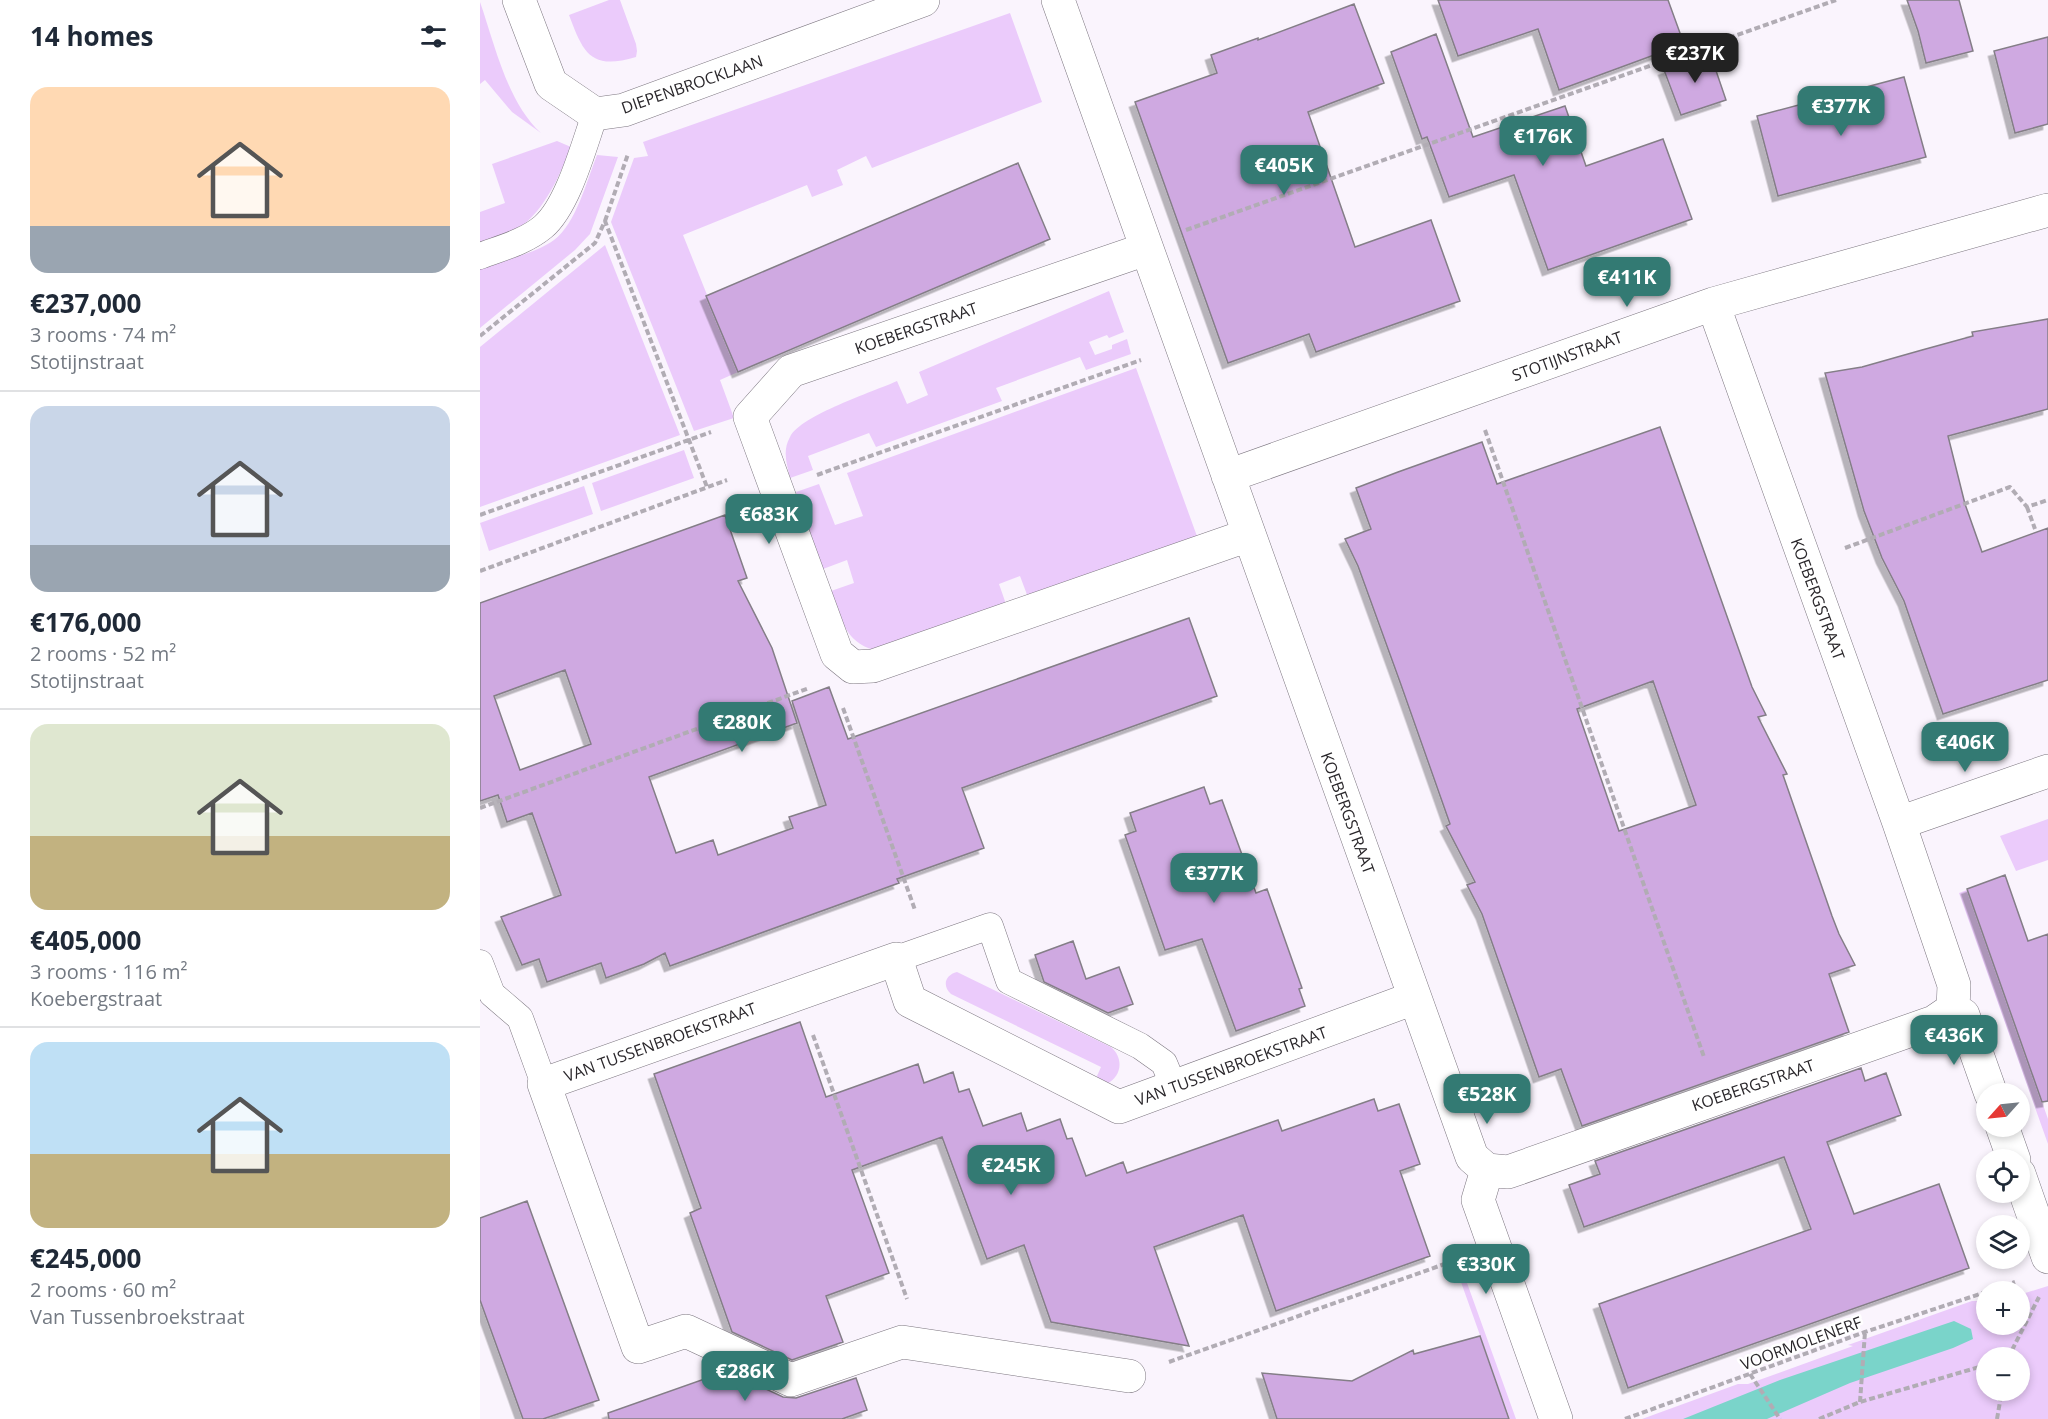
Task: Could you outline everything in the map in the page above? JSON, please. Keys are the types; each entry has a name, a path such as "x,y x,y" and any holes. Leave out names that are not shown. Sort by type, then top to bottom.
{"street":[{"path":"519,0 551,84 595,114"},
{"name":"DIEPENBROCKLAAN","path":"595,114 624,110 923,0"},
{"name":"KOEBERGSTRAAT","path":"1058,0 1472,1157 1487,1170 1508,1172 1934,1022 1953,1009 1954,985 1899,824 1713,304"},
{"name":"STOTIJNSTRAAT","path":"1228,476 1713,304 2048,210"},
{"name":"KOEBERGSTRAAT","path":"750,417 791,371 1146,246"},
{"path":"750,417 843,673 873,666 1249,535"},
{"path":"1899,824 2048,771"},
{"name":"VAN TUSSENBROEKSTRAAT","path":"1129,1376 902,1341 791,1380 686,1331 638,1347 544,1084 896,959 910,1002 1119,1107 1414,998"},
{"path":"1953,1009 1963,1015 1986,1083"},
{"path":"1487,1170 1478,1200 1556,1419"},
{"path":"2029,1203 2048,1257"}],"lane":[{"path":"480,256 518,243 544,226 566,195 595,114"},
{"path":"896,959 990,926 1010,981 1140,1046 1164,1063 1174,1087"},
{"path":"480,963 492,994 520,1018 544,1084"}],"path":[{"path":"1146,246 1836,0"},
{"path":"480,336 596,243 605,221 707,487"},
{"path":"480,571 707,487 772,478 1181,346"},
{"path":"1471,390 1719,1097"},
{"path":"480,515 750,417"},
{"path":"1805,562 2010,488 2027,507 2035,529"},
{"path":"2027,507 2048,500"},
{"path":"480,808 843,673 928,948"},
{"path":"798,994 924,1345"},
{"path":"1129,1376 1496,1246"},
{"path":"2014,1347 2043,1288"},
{"name":"VOORMOLENERF","path":"1624,1419 1864,1332 1976,1295"},
{"path":"1860,1402 1864,1332"},
{"path":"1819,1419 1860,1402 1976,1368"},
{"path":"1750,1374 1780,1419"},
{"path":"1997,1419 2000,1401"}],"shaded area":[{"path":"609,0 620,0 636,44 636,57 608,62 598,60 590,55 579,39 569,15"},
{"path":"480,2 503,72 519,106 541,133 512,112 485,80 480,84"},
{"path":"1010,13 1042,102 872,168 866,156 837,170 843,185 812,197 807,185 683,235 738,372 720,380 734,418 694,431 611,222 634,158 648,156 643,142"},
{"path":"557,141 571,147 557,180 537,212 515,231 480,244 480,212 505,203 492,164"},
{"path":"597,155 618,157 590,234 575,250 480,328 480,268 538,249 562,233 575,213"},
{"path":"605,245 680,435 480,507 480,347"},
{"path":"1109,291 1124,332 1089,342 1095,355 1112,349 1112,345 1127,339 1131,354 1086,370 1080,357 996,388 1002,401 876,447 869,433 808,456 813,470 790,478 786,447 790,437 808,421 839,405 897,381 907,404 928,395 919,372"},
{"path":"1136,368 1198,539 1029,600 1020,576 999,584 1007,607 874,650 856,641 850,635 841,619 831,591 854,583 847,560 823,569 796,492 819,484 835,525 863,516 847,473"},
{"path":"684,450 694,478 601,511 592,483"},
{"path":"584,486 593,514 489,551 480,523"},
{"path":"2048,819 2048,860 2016,871 2000,836"},
{"path":"1967,890 2048,1119 2048,1144 2030,1093 2030,1083 2026,1083 1959,893"},
{"path":"957,972 1111,1047 1118,1056 1119,1062 1115,1077 1106,1084 1099,1081 1097,1076 1101,1067 951,994 946,988 946,981"},
{"path":"1462,1269 1516,1419 1510,1419 1457,1271"},
{"path":"2048,1286 2048,1419 1642,1419 1738,1384 1748,1384 1853,1346 1848,1345 1976,1301 1976,1335 2030,1335 2030,1292"},
{"path":"1954,1321 1971,1329 1973,1339 1850,1383 1767,1419 1683,1419 1780,1380"}],"building":[{"path":"1438,0 1668,0 1684,44 1559,90 1538,29 1458,56"},
{"path":"1907,0 1959,0 1973,51 1926,63"},
{"path":"1354,4 1384,83 1308,112 1355,247 1431,220 1460,301 1316,352 1309,334 1228,363 1135,102 1217,73 1211,55"},
{"path":"1436,34 1473,137 1565,106 1586,166 1663,139 1692,219 1548,270 1514,175 1449,197 1427,137 1422,139 1391,52"},
{"path":"2048,37 2048,124 2015,133 1994,51"},
{"path":"1710,53 1726,100 1681,115 1664,70"},
{"path":"1904,77 1926,157 1778,196 1757,116"},
{"path":"1018,163 1050,239 738,372 706,296"},
{"path":"2048,319 2048,409 1948,436 1965,504 1982,552 2048,528 2048,680 1943,714 1904,601 1882,558 1864,511 1825,373 1862,367 1973,336 1972,332"},
{"path":"1660,427 1752,687 1766,715 1758,717 1787,774 1783,775 1832,916 1855,965 1829,974 1849,1032 1582,1126 1561,1069 1539,1077 1482,914 1467,885 1475,882 1446,826 1450,824 1358,566 1345,539 1371,529 1356,488 1398,472 1482,442 1497,484","holes":["1653,681 1696,805 1619,831 1577,709"]},
{"path":"725,515 747,578 738,581 772,648 797,723 649,777 676,853 713,840 718,855 793,828 789,817 826,805 792,701 829,687 848,739 1189,618 1217,696 962,788 984,848 897,879 899,883 670,966 665,953 644,964 606,978 601,963 547,982 539,959 522,965 501,917 561,895 532,813 507,822 498,795 480,801 480,603","holes":["565,670 591,744 520,770 494,696"]},
{"path":"1204,787 1210,804 1222,800 1256,893 1267,889 1302,988 1299,989 1305,1006 1236,1031 1202,939 1165,950 1125,835 1136,831 1130,813"},
{"path":"2005,875 2028,941 2048,934 2048,1101 2042,1102 1967,889"},
{"path":"1073,941 1086,979 1119,967 1133,1004 1108,1013 1044,982 1035,955"},
{"path":"800,1022 826,1097 918,1064 924,1083 953,1072 959,1092 969,1089 983,1126 1021,1113 1027,1131 1060,1119 1067,1139 1072,1138 1086,1176 1123,1162 1127,1173 1278,1120 1282,1131 1374,1099 1378,1111 1399,1104 1420,1164 1400,1171 1430,1256 1276,1311 1243,1215 1154,1247 1189,1346 1051,1322 1024,1245 987,1259 942,1137 852,1170 889,1273 826,1296 843,1342 792,1360 732,1332 690,1213 701,1208 654,1074"},
{"path":"1861,1068 1865,1081 1886,1073 1901,1115 1827,1142 1854,1214 1939,1184 1969,1268 1628,1388 1599,1304 1811,1229 1784,1157 1584,1227 1569,1185 1600,1174 1595,1161"},
{"path":"527,1201 599,1400 543,1419 523,1419 480,1300 480,1218"},
{"path":"1480,1336 1509,1419 1277,1419 1262,1373 1352,1381 1413,1350 1414,1354"},
{"path":"727,1371 783,1397 796,1398 856,1378 867,1410 842,1419 609,1419 608,1413"}]}
